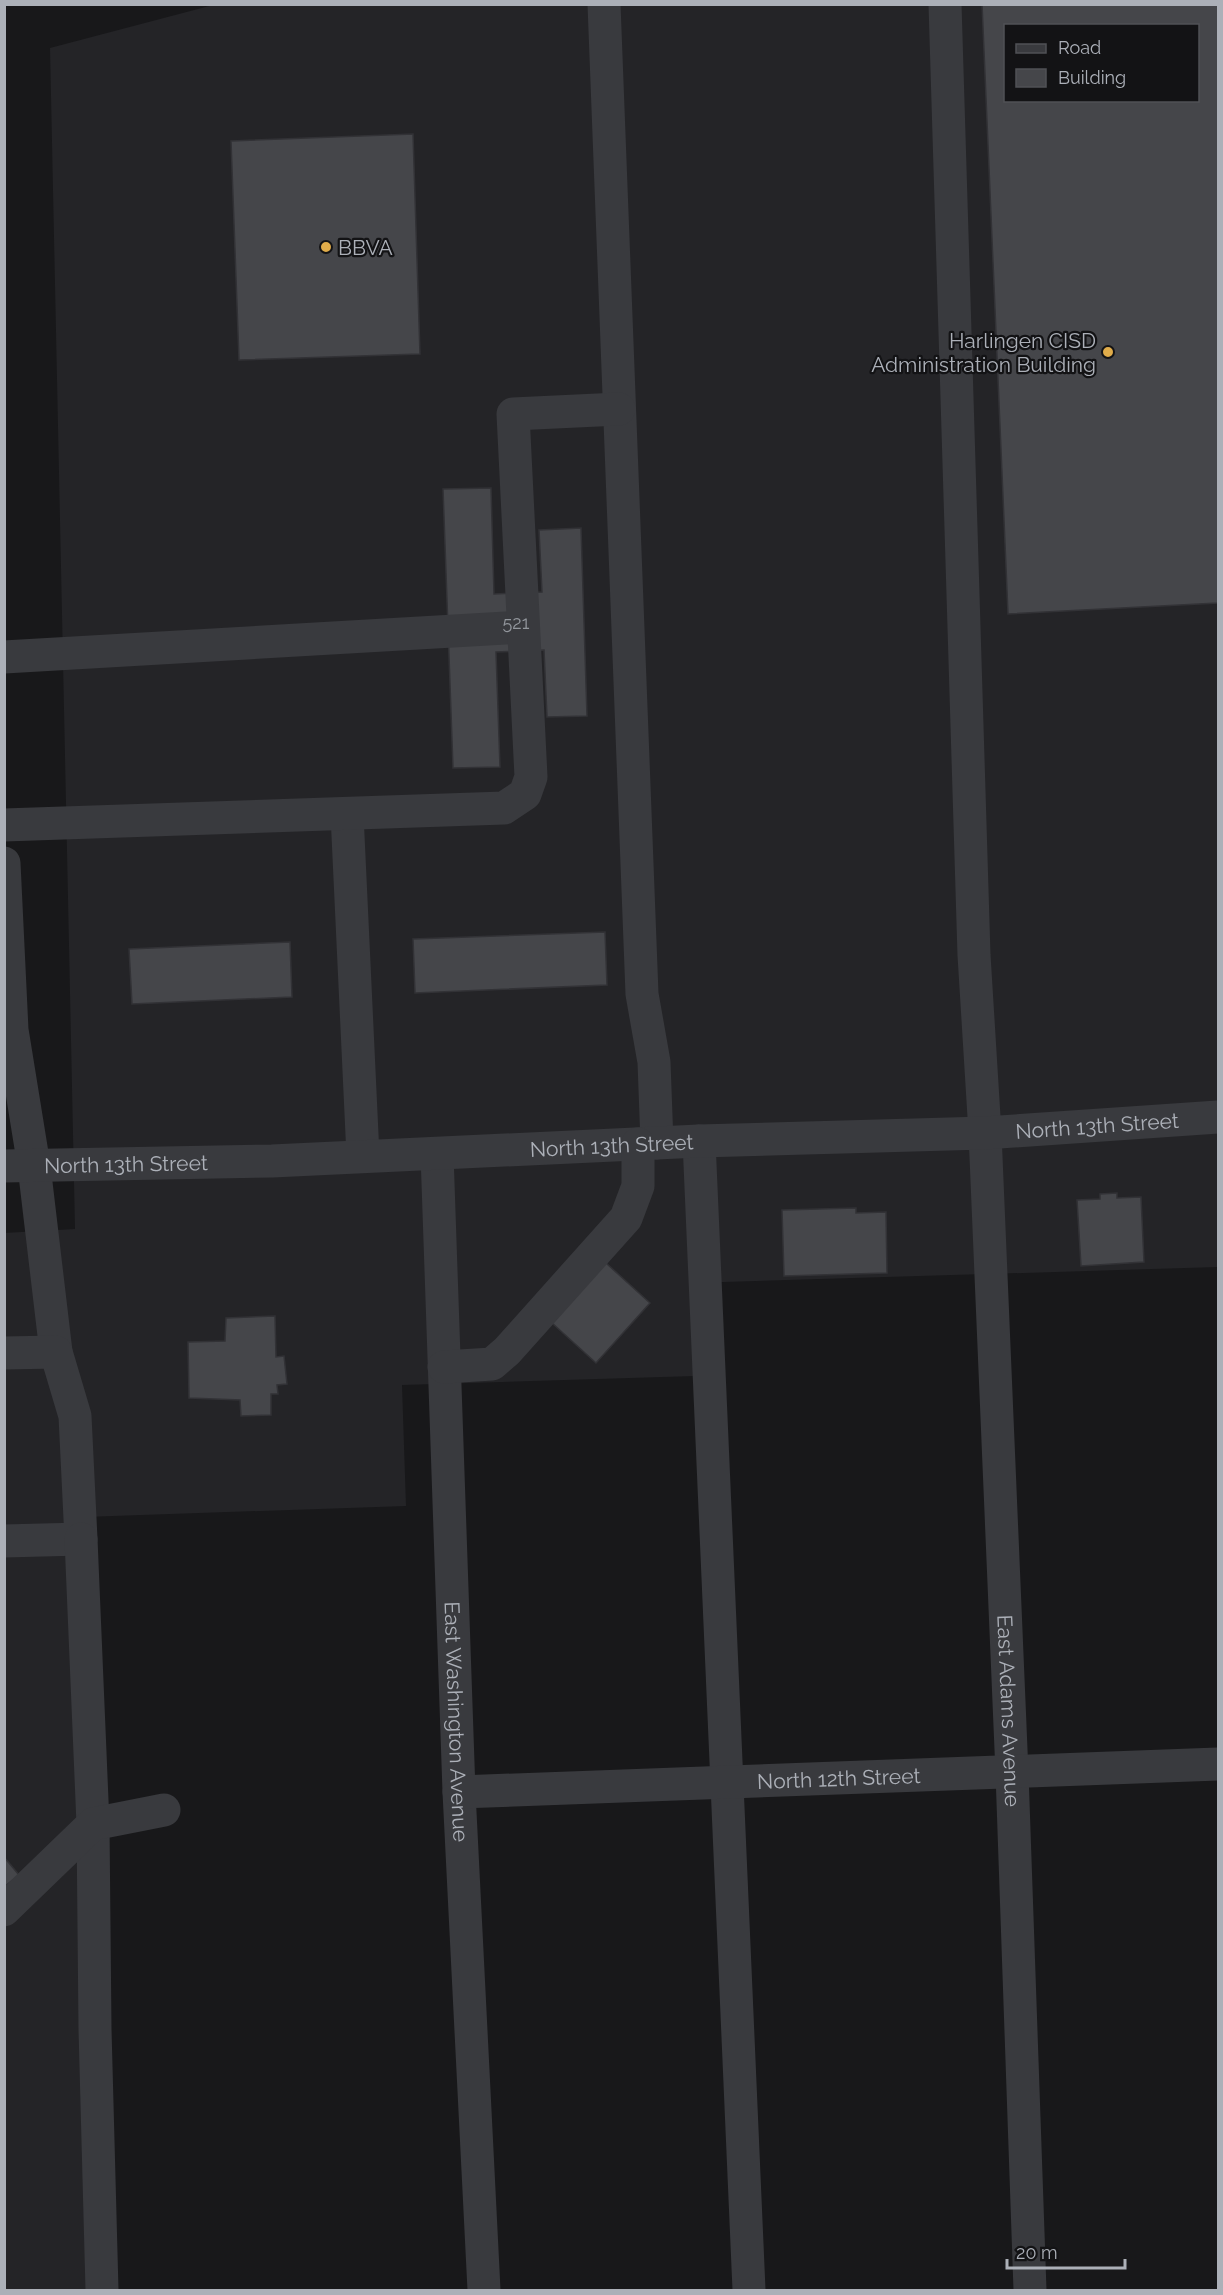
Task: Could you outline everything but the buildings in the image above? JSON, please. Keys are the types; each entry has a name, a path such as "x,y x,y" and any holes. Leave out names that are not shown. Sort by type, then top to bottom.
{"street":[{"path":"444,1366 492,1364 507,1351 626,1218 638,1186 647,1144 654,1062 642,994 604,4"},
{"name":"East Adams Avenue","path":"945,4 973,944 985,1133 1012,1773 1030,2290"},
{"path":"4,825 504,808 525,794 531,777 513,414 619,409"},
{"path":"4,657 523,627"},
{"path":"347,814 363,1156"},
{"path":"4,863 19,1166 56,1352 75,1416 93,1824 95,2029 102,2290"},
{"name":"North 13th Street","path":"19,1166 272,1161 699,1141 985,1133 1218,1117"},
{"path":"699,1141 749,2290"},
{"name":"East Washington Avenue","path":"437,1154 459,1792 484,2290"},
{"path":"4,1353 56,1352"},
{"path":"4,1541 81,1539"},
{"name":"North 12th Street","path":"459,1792 1218,1764"},
{"path":"4,1910 93,1824 165,1810"}],"shaded area":[{"path":"217,4 1218,5 1218,1267 692,1283 695,1376 402,1385 406,1506 84,1517 116,2290 5,2290 4,1233 75,1229 50,48"}],"place":[{"name":"BBVA","path":"326,247"},
{"name":"Harlingen CISD Administration Building","path":"1108,352"}]}
